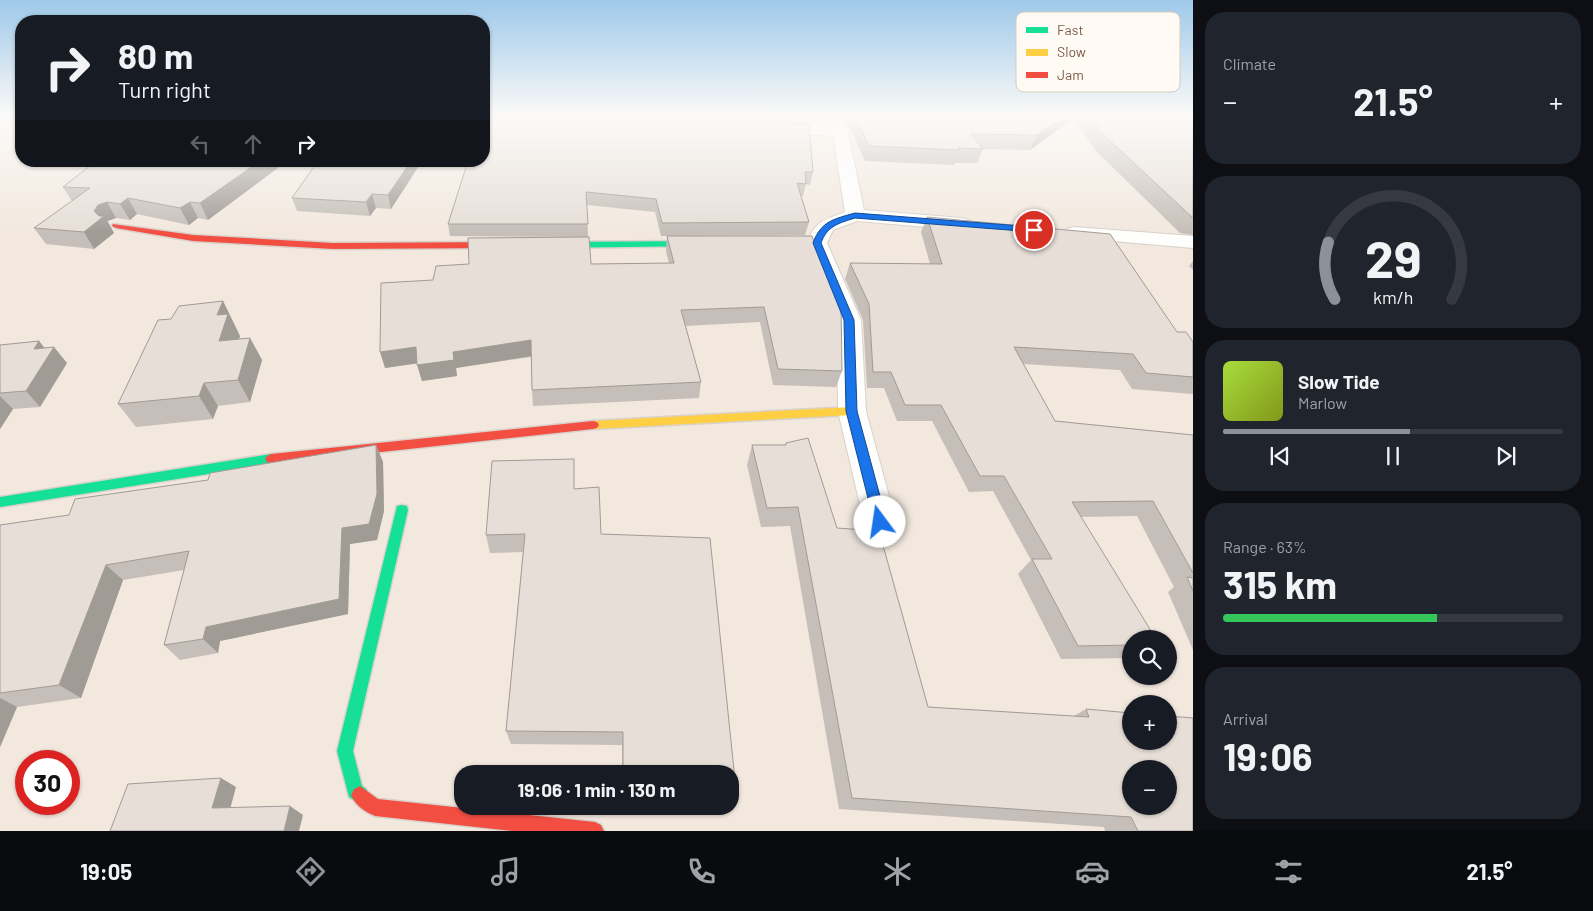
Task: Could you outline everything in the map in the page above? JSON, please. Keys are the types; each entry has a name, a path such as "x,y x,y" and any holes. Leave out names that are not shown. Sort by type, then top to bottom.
{"street":[{"path":"843,155 855,215"},
{"path":"880,522 852,411 849,320 812,243 826,226 855,215 984,226"},
{"path":"116,226 193,238 333,246 521,245"},
{"path":"1054,231 1193,242"},
{"path":"540,245 718,244"},
{"path":"0,502 300,456 596,425 852,411"},
{"path":"402,510 345,751 355,791 375,807 595,831"}],"shaded area":[{"path":"0,155 15,155 15,167 490,167 490,155 1193,155 1193,831 0,831"}],"building":[{"path":"490,155 812,155 813,172 805,172 806,184 797,183 809,222 662,223 656,199 586,192 588,224 448,224 466,167 490,167"},
{"path":"1125,155 1193,155 1193,218"},
{"path":"88,167 251,167 200,203 190,202 180,208 128,198 120,204 107,202 98,205 94,211 99,216 104,216 84,232 34,228 90,188 63,187"},
{"path":"314,167 407,167 388,195 372,194 366,202 292,198"},
{"path":"927,217 1110,234 1177,332 1186,332 1193,342 1193,377 1146,373 1133,354 1014,347 1055,421 1193,435 1193,573 1153,501 1072,502 1150,630 1122,630 1122,645 1078,646 1032,559 1052,559 1004,476 980,476 941,405 905,405 891,372 873,372 869,304 850,263 942,264"},
{"path":"667,236 812,236 841,304 842,371 778,369 764,307 681,310 701,382 532,390 531,340 453,352 454,360 417,365 416,347 380,352 381,283 433,280 436,266 469,264 468,238 589,237 591,264 674,263"},
{"path":"223,301 217,315 228,314 219,341 250,338 238,380 204,383 199,396 118,404 158,320 171,319 179,306"},
{"path":"39,341 34,349 54,347 26,391 0,393 0,345"},
{"path":"808,438 837,528 879,531 928,707 1089,717 1086,709 1122,712 1122,750 1177,750 1177,717 1193,718 1193,831 1138,831 1131,817 852,798 798,507 767,508 752,445 786,445 786,443"},
{"path":"376,445 377,494 369,524 342,528 339,599 206,627 203,639 164,645 189,551 106,565 59,685 0,693 0,525 69,515 75,499 208,480 210,473"},
{"path":"574,459 574,489 599,487 601,534 710,538 733,765 623,765 623,732 506,731 525,534 486,535 492,461"},
{"path":"1187,577 1193,578 1193,591"},
{"path":"221,778 212,808 290,806 284,831 110,831 128,784"}],"traffic: fast":[{"path":"551,245 703,244"},
{"path":"0,502 271,459"},
{"path":"360,795 355,791 345,751 402,510"}],"traffic: slow":[{"path":"593,425 852,411"}],"traffic: jam":[{"path":"116,226 193,238 333,246 506,245"},
{"path":"271,459 593,425"},
{"path":"360,795 375,807 595,831"}],"route":[{"path":"880,522 852,411 849,320 817,243 821,232 826,226 855,215 1034,230"}]}
